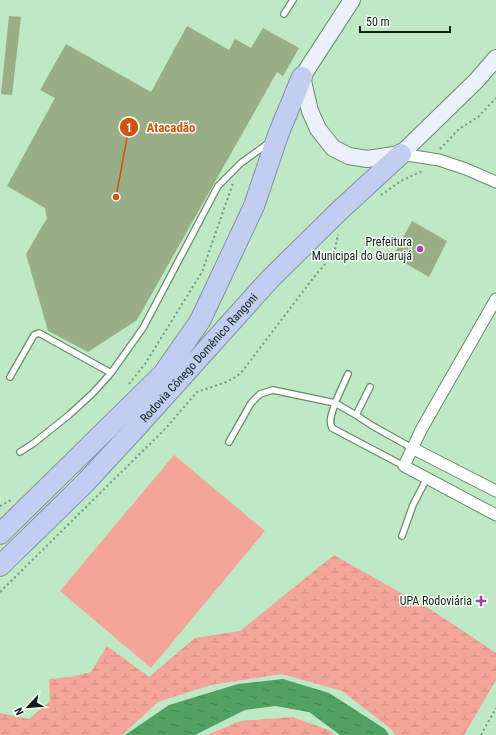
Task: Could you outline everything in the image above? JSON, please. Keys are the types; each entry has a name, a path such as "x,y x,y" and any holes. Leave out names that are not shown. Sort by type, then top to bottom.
{"highway":[{"name":"Rodovia Cônego Domênico Rangoni","path":"0,534 163,374 200,321 254,206 278,135 302,77"},
{"name":"Rodovia Cônego Domênico Rangoni","path":"0,566 85,483 270,279 338,212 401,154"}],"main road":[{"path":"352,0 302,77 310,111 318,129 333,148 349,156 367,159 401,154 477,80 496,58"}],"street":[{"path":"401,154 439,160 466,169 496,182"},
{"path":"495,512 404,466 421,430 496,299"},
{"path":"412,448 496,490"}],"lane":[{"path":"284,14 293,0"},
{"path":"20,452 34,443 69,415 93,393 111,373 143,328 218,186 241,163 278,135"},
{"path":"10,377 34,335 38,333 111,373"},
{"path":"348,374 335,403 330,419 332,428 404,466"},
{"path":"356,415 370,387"},
{"path":"229,442 251,403 260,394 273,390 335,403 412,448"},
{"path":"402,536 413,505 427,478"}],"path":[{"path":"376,199 401,181 422,171 445,143 459,129 478,117 496,98"},
{"path":"0,592 165,429 197,392 226,382 241,373 314,277 334,254 338,234"},
{"path":"481,735 496,708"}],"green space":[{"path":"174,455 265,531 151,668 60,591"},
{"path":"334,555 433,611 496,653 496,680 464,735 395,735 391,729 342,691 282,674 211,685 158,702 122,735 0,735 0,713 29,719 50,701 49,679 71,677 91,672 107,646 149,677 195,638 240,631"},
{"path":"293,717 331,731 334,735 207,735 240,721"}],"water":[{"path":"283,679 329,693 385,729 389,735 340,735 309,712 275,706 245,710 195,735 125,735 169,705 238,684"}],"building":[{"path":"9,16 21,17 12,95 1,94"},
{"path":"187,26 229,50 235,39 251,48 263,28 299,48 283,76 277,72 137,320 88,352 48,331 26,254 47,218 45,208 7,186 55,98 40,90 66,44 151,92"},
{"name":"Prefeitura Municipal do Guarujá","path":"412,221 447,241 429,277 393,256"}],"place":[{"name":"Atacadão","path":"116,197"},
{"name":"Prefeitura Municipal do Guarujá","path":"420,249"},
{"name":"UPA Rodoviária","path":"481,601"}]}
